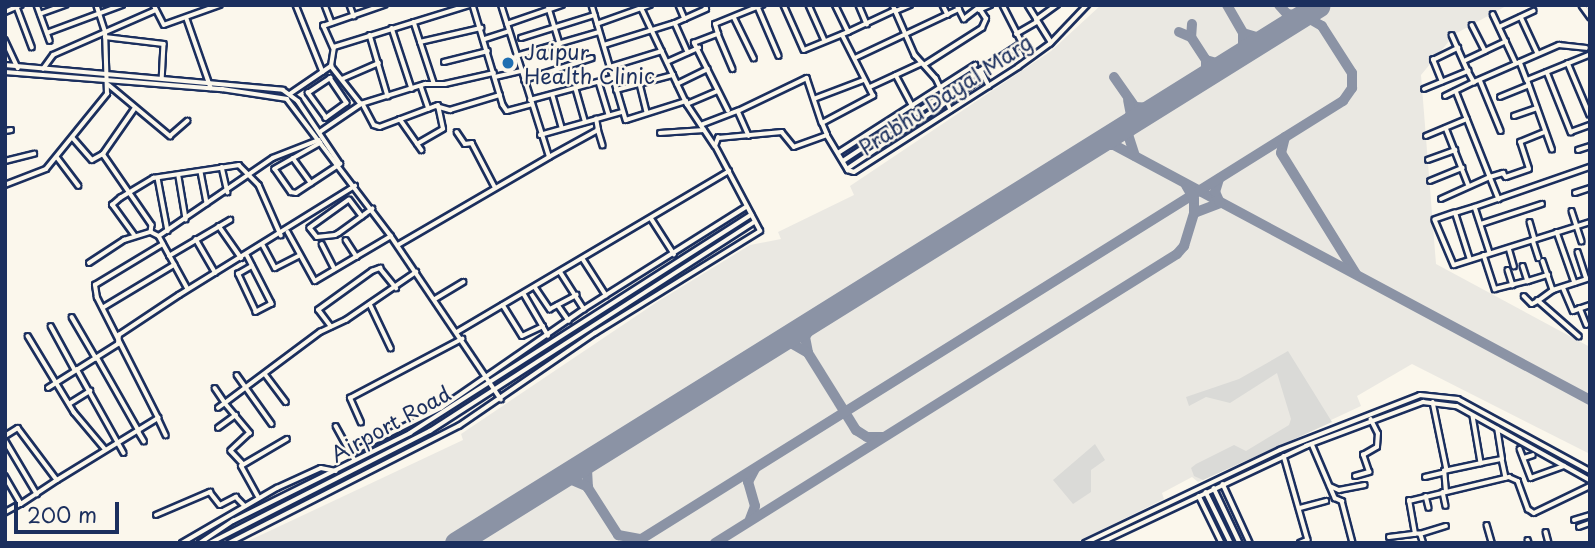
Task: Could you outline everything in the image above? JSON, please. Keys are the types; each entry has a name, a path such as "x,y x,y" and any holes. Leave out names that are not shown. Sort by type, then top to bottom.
{"main road":[{"path":"1582,5 1590,16"}],"street":[{"path":"37,5 50,41"},
{"path":"40,14 64,5"},
{"path":"96,5 105,35 109,85 170,136 187,121"},
{"path":"47,33 122,5"},
{"path":"43,69 53,55 105,35 155,8 164,24 187,19 220,5"},
{"path":"296,5 323,72"},
{"path":"325,5 332,23"},
{"path":"350,5 354,16"},
{"path":"446,5 448,12"},
{"path":"334,50 370,35 470,5 481,27 507,111 612,78"},
{"path":"501,5 529,102 549,157"},
{"path":"507,24 549,7 562,5"},
{"path":"592,5 626,120 717,91"},
{"path":"597,24 650,5"},
{"path":"679,5 685,19"},
{"path":"604,45 675,23 706,9 705,5"},
{"path":"784,5 804,50 867,24 895,9 910,5"},
{"path":"809,5 825,41"},
{"path":"835,5 848,32"},
{"path":"859,5 867,24"},
{"path":"943,5 948,15"},
{"path":"855,58 948,15 958,7 964,19 978,8 990,5"},
{"path":"1003,5 1030,58"},
{"path":"1028,5 1051,42"},
{"path":"1016,34 1057,5"},
{"path":"1075,5 1079,13"},
{"name":"Prabhu Dayal Marg","path":"715,146 718,138 782,132 794,147 827,135 847,169 854,172 1030,58 1051,42 1087,5"},
{"path":"5,12 16,6 32,47"},
{"path":"290,94 331,66 334,50 323,26 381,6"},
{"path":"733,69 715,24 760,6 779,56"},
{"path":"549,7 560,44"},
{"path":"229,543 436,439 501,399 595,333 760,231 715,146 686,102 641,8"},
{"path":"869,87 923,64 982,28 986,19 978,8"},
{"path":"895,9 906,34 951,110"},
{"path":"1499,27 1534,10"},
{"path":"1493,14 1527,80 1552,150"},
{"path":"521,38 595,15"},
{"path":"734,17 754,58"},
{"path":"1521,17 1538,53"},
{"path":"187,19 212,81 211,88"},
{"path":"414,22 434,83"},
{"path":"675,23 688,52"},
{"path":"1472,25 1485,51"},
{"path":"420,42 481,27"},
{"path":"392,28 412,89"},
{"path":"484,40 509,30"},
{"path":"516,56 599,32"},
{"path":"718,33 694,43 699,48 728,111"},
{"path":"105,35 164,44 162,78"},
{"path":"370,35 388,96"},
{"path":"822,123 873,96 842,35"},
{"path":"1452,36 1474,82"},
{"path":"5,40 18,68"},
{"path":"1464,61 1506,41"},
{"path":"842,161 1022,43"},
{"path":"1445,96 1559,45 1588,47 1589,56 1527,80"},
{"path":"667,62 699,48"},
{"path":"1442,82 1433,60 1458,48"},
{"path":"444,62 488,51"},
{"path":"609,67 662,51"},
{"path":"524,80 592,58"},
{"path":"342,79 379,63"},
{"path":"1567,64 1590,115"},
{"path":"5,65 212,81 290,94 308,114 501,399"},
{"path":"838,153 975,65"},
{"path":"331,66 374,125 438,106 450,110 500,95"},
{"path":"677,83 708,69"},
{"path":"320,132 362,105 421,86 522,71"},
{"path":"980,71 989,86"},
{"path":"847,169 981,79 980,71"},
{"path":"1424,89 1468,71"},
{"path":"5,72 281,96 294,105 339,163"},
{"path":"1547,72 1571,132 1590,125"},
{"path":"616,90 673,75"},
{"path":"896,75 913,107"},
{"path":"701,125 728,111 738,111 807,78 827,135"},
{"path":"327,79 340,92 346,104 328,118 317,109 309,93 327,79"},
{"path":"814,99 864,80"},
{"path":"1480,80 1501,131"},
{"path":"599,82 609,115"},
{"path":"640,84 647,112"},
{"path":"5,185 46,169 73,138 109,85"},
{"path":"1500,97 1529,85"},
{"path":"340,92 347,86"},
{"path":"421,86 429,109"},
{"path":"575,88 584,121"},
{"path":"1456,91 1499,199"},
{"path":"553,95 562,128"},
{"path":"417,144 443,129 438,106"},
{"path":"73,138 92,160 103,154 135,108"},
{"path":"1514,116 1537,108"},
{"path":"308,114 317,109"},
{"path":"738,111 749,136"},
{"path":"540,135 622,112"},
{"path":"595,118 603,145"},
{"path":"400,119 422,150"},
{"path":"1426,136 1467,119"},
{"path":"1446,128 1469,186"},
{"path":"398,245 598,129"},
{"path":"5,131 11,130"},
{"path":"660,133 704,130"},
{"path":"457,132 464,144 472,143 495,187"},
{"path":"1441,199 1490,177 1503,173 1506,177 1529,168 1520,142 1545,132"},
{"path":"320,141 276,172 293,193 339,163"},
{"path":"159,236 228,192 272,158 320,141"},
{"path":"1578,150 1590,146"},
{"path":"1428,160 1455,150"},
{"path":"5,161 34,154"},
{"path":"103,154 152,225 150,233"},
{"path":"57,157 79,186"},
{"path":"293,158 311,183"},
{"path":"134,235 112,205 129,193 158,178 239,165 251,175 264,193 281,235"},
{"path":"222,167 228,192"},
{"path":"1590,167 1435,220 1450,264 1590,222"},
{"path":"1430,181 1462,168"},
{"path":"457,332 729,171"},
{"path":"201,172 207,203"},
{"path":"178,176 186,219"},
{"path":"158,178 168,231"},
{"path":"48,388 118,344 119,335 188,289 288,231 355,186"},
{"path":"1575,193 1590,188"},
{"path":"362,217 349,201 310,228 317,237 335,235 362,217 372,209"},
{"path":"1481,224 1542,204"},
{"path":"351,453 441,408 584,309 747,207"},
{"path":"1475,207 1490,253"},
{"path":"1572,211 1582,241"},
{"path":"1455,214 1470,260"},
{"name":"Airport Road","path":"200,543 233,521 336,471 491,384 588,317 751,215"},
{"path":"651,218 674,254"},
{"path":"169,256 230,220"},
{"name":"Airport Road","path":"210,543 430,431 754,222"},
{"path":"1530,222 1553,290"},
{"path":"219,226 241,258"},
{"path":"288,231 314,281 391,236"},
{"path":"1557,232 1574,283"},
{"path":"89,263 134,235 150,233 159,236 188,289"},
{"path":"196,239 216,273"},
{"path":"346,240 357,257"},
{"path":"163,244 95,285 103,307 166,435"},
{"path":"322,244 335,269"},
{"path":"263,246 275,268 299,256"},
{"path":"1508,247 1514,266"},
{"path":"1524,296 1532,304 1553,290 1588,278 1578,252"},
{"path":"247,255 272,304 256,312 238,274 252,266"},
{"path":"1484,255 1496,289 1548,275"},
{"path":"583,259 606,295"},
{"path":"103,307 174,265"},
{"path":"1523,266 1528,281"},
{"path":"331,327 317,310 372,271 380,268 397,288"},
{"path":"1508,270 1513,285"},
{"path":"218,408 331,327 397,288 416,272"},
{"path":"561,272 584,309"},
{"path":"435,299 463,282"},
{"path":"535,287 550,309 576,295"},
{"path":"1563,287 1571,309 1590,305"},
{"path":"524,293 548,335"},
{"path":"1538,300 1579,337"},
{"path":"370,304 391,348"},
{"path":"503,305 522,336 543,326"},
{"path":"558,305 569,321"},
{"path":"1580,308 1587,325"},
{"path":"72,317 144,441"},
{"path":"51,326 124,453"},
{"path":"28,336 69,404 105,449"},
{"path":"361,424 350,398 462,339"},
{"path":"265,374 286,402"},
{"path":"237,375 272,424"},
{"path":"215,388 250,435 231,451 243,464 258,497"},
{"path":"69,404 90,391"},
{"path":"1085,543 1206,484 1402,398 1441,394 1590,471"},
{"path":"1433,402 1445,472 1446,506"},
{"path":"1100,543 1314,443 1404,407 1433,402 1445,402 1472,415 1590,480"},
{"path":"1355,476 1368,472 1363,456 1377,447 1368,413"},
{"path":"218,428 236,415"},
{"path":"1472,415 1481,463"},
{"path":"5,513 158,418"},
{"path":"336,426 355,460"},
{"path":"37,494 5,438 18,428 57,480"},
{"path":"1497,429 1506,478"},
{"path":"1312,436 1330,486 1342,501 1353,543"},
{"path":"243,464 287,439"},
{"path":"1520,449 1533,479 1564,466"},
{"path":"1524,458 1533,455"},
{"path":"1284,456 1308,540 1301,543"},
{"path":"1425,477 1502,458"},
{"path":"183,543 258,497 321,468 336,471"},
{"path":"5,476 22,504"},
{"path":"1423,543 1408,502 1506,478 1517,481 1528,509 1534,513 1590,486"},
{"path":"1206,484 1240,543"},
{"path":"1223,484 1250,543"},
{"path":"1330,486 1339,490 1365,485"},
{"path":"1209,490 1231,543"},
{"path":"156,515 210,492 220,505 236,497 244,505"},
{"path":"1199,496 1222,543"},
{"path":"1426,496 1429,508"},
{"path":"1300,508 1326,502"},
{"path":"1574,520 1590,515"},
{"path":"1579,527 1590,523"},
{"path":"1488,525 1492,543"},
{"path":"1389,537 1418,534 1446,526"},
{"path":"1546,532 1549,543"}],"shaded area":[{"path":"1101,5 1508,5 1455,34 1421,75 1436,264 1590,347 1590,454 1412,364 1357,396 1361,406 1198,482 1192,477 1162,493 1164,499 1075,543 244,543 463,440 461,434 657,302 750,245 781,239 778,232 854,195 850,186 1051,51"},
{"path":"1288,351 1332,422 1203,480 1194,476 1191,468 1196,464 1234,445 1246,451 1289,425 1291,419 1277,373 1230,403 1206,397 1189,406 1186,397 1239,379"},
{"path":"1095,444 1105,460 1091,470 1091,492 1073,504 1053,480"}],"taxiway":[{"path":"1227,5 1243,33 1263,39"},
{"path":"1279,5 1287,14 1301,16"},
{"path":"635,543 1343,101 1352,88 1352,73 1322,26 1308,18 1286,25"},
{"path":"1192,24 1191,37 1206,60 1223,65"},
{"path":"1179,32 1191,37"},
{"path":"1243,33 1243,53"},
{"path":"1206,60 1206,75"},
{"path":"1114,77 1135,107 1154,108"},
{"path":"1113,134 1131,115 1128,100"},
{"path":"1135,156 1128,134 1144,114"},
{"path":"1285,137 1281,153 1356,274"},
{"path":"1085,152 1100,145 1114,145 1590,400"},
{"path":"1194,213 1220,203 1215,192 1219,179"},
{"path":"715,543 1177,254 1184,246 1194,213 1194,199 1186,185"},
{"path":"816,320 805,337 808,353 856,430 867,437 883,437"},
{"path":"771,347 789,342 808,353"},
{"path":"602,452 587,469 588,488 618,535 640,539"},
{"path":"750,519 755,506 748,482 755,469"},
{"path":"544,489 567,478 588,487"}],"runway":[{"path":"456,543 1318,6"}],"place":[{"name":"Jaipur Health Clinic","path":"508,63"}]}
